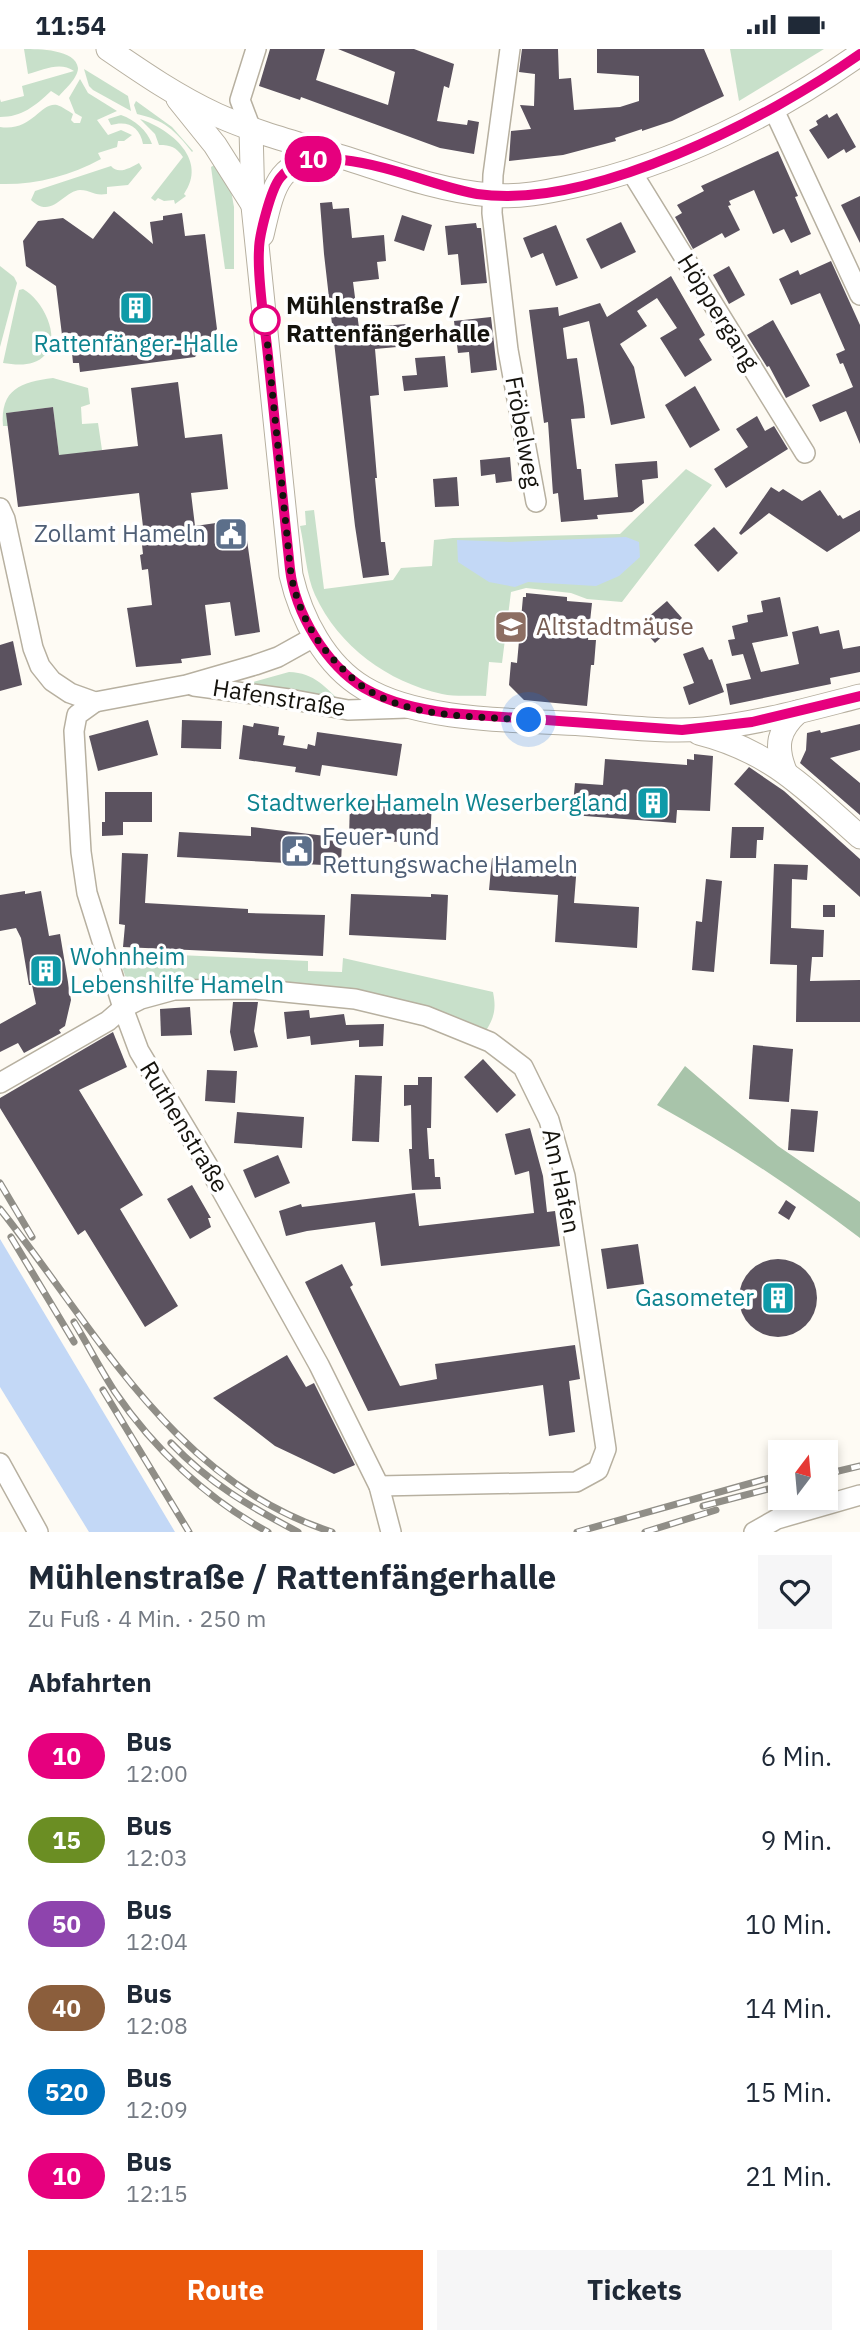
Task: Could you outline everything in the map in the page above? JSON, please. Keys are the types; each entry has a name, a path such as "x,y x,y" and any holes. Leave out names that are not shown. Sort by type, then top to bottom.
{"main road":[{"path":"108,49 198,106 251,129 438,185 492,196 540,193 595,182 631,171 700,144 773,108 860,54"},
{"path":"172,91 215,145 253,205"},
{"path":"251,129 253,205 291,575 298,604 314,637"},
{"path":"258,248 272,193 287,170 310,159 347,158"},
{"name":"Hafenstraße","path":"314,637 363,688 413,708 484,717 682,730 729,726 860,696"},
{"path":"785,771 778,751 778,742 781,731 798,712"},
{"path":"682,730 736,745 785,771 860,837"}],"street":[{"path":"251,129 240,100 256,49"},
{"name":"Fröbelweg","path":"510,49 492,196 508,349 536,502"},
{"path":"198,106 232,99 242,90"},
{"path":"773,108 860,295"},
{"name":"Höppergang","path":"631,171 805,453"},
{"path":"0,507 5,519 33,648 40,666 52,681 71,693 95,702"},
{"name":"Hafenstraße","path":"95,702 186,685 278,657 314,637"},
{"name":"Hafenstraße","path":"186,685 348,710 413,708"},
{"name":"Ruthenstraße","path":"95,702 77,715 74,731 81,852 88,893 123,1008 139,1051 208,1166 318,1365 379,1486 391,1532"},
{"name":"Am Hafen","path":"0,1083 108,1021 123,1008 141,999 174,990 254,989 355,999 426,1016 490,1042 523,1067 550,1120 565,1176 606,1449 598,1470 576,1482 379,1486"},
{"path":"0,1463 38,1532"},
{"path":"754,1532 777,1519 860,1495"}],"green space":[{"path":"24,49 47,50 71,57 78,68 76,76 59,96 51,91 28,110 0,117 0,99 1,102 24,96 22,86 74,71 57,66 28,74"},
{"path":"730,49 824,49 739,101"},
{"path":"84,69 128,96 131,111 93,90 89,86"},
{"path":"80,79 88,93 117,111 97,120 108,135 121,130 132,135 124,141 118,141 117,147 98,153 101,159 77,170 39,181 0,184 0,127 20,125 51,105 65,109 73,114 71,120 74,123 80,123 82,117 75,113 69,98"},
{"path":"136,101 172,127 193,151 168,127 155,119 137,114 134,105"},
{"path":"121,115 140,126 152,144 143,144 136,129 128,124 111,125 108,119"},
{"path":"140,119 164,131 183,148 189,158 192,169 184,194 186,196 175,204 174,200 164,201 158,198 155,201 151,198 183,157 173,147 159,145 155,134"},
{"path":"139,163 142,168 128,185 107,187 107,194 80,190 45,207 31,200 35,191 111,166 121,170"},
{"path":"216,164 230,185 234,207 234,269 225,269 211,167"},
{"path":"0,266 14,277 17,283 0,347"},
{"path":"23,289 37,301 48,319 51,329 50,347 41,359 31,363 3,363 19,290"},
{"path":"53,378 88,388 90,404 81,407 82,424 98,423 102,450 80,453 82,469 61,472 53,407 7,413 8,426 3,426 5,403 15,390 31,382"},
{"path":"686,469 712,485 622,602 526,588 511,592 502,663 489,662 486,696 442,694 403,681 384,671 351,646 337,631 312,587 300,526 306,525 305,511 314,510 324,589 393,580 401,568 432,566 434,540 620,534"},
{"path":"289,672 313,678 343,704 239,686"},
{"path":"156,954 308,961 308,971 342,972 343,958 493,992 494,1011 487,1029 482,1029 438,1013 188,984 130,990 120,961 122,957 134,957 134,961 155,960"},
{"path":"685,1066 778,1146 860,1202 860,1238 761,1168 657,1105"}],"water":[{"path":"626,537 639,542 640,557 619,576 596,586 528,582 515,587 489,582 458,562 457,540 510,542"},
{"path":"0,1239 175,1532 89,1532 0,1387"}],"building":[{"path":"270,49 325,49 316,80 388,105 395,72 338,49 414,49 454,64 449,88 444,86 437,121 467,125 468,120 479,122 474,154 440,148 301,97 300,100 259,86"},
{"path":"522,49 558,49 559,79 571,78 574,110 620,107 639,101 639,76 597,73 597,49 704,49 724,96 672,121 615,138 616,141 563,155 509,161 511,131 531,129 520,105 534,106 535,74 519,72"},
{"path":"837,113 856,147 846,153 844,149 828,159 809,130 818,125 816,121 827,114 829,118"},
{"path":"778,151 811,234 791,243 784,229 773,234 754,190 729,201 731,205 728,206 740,230 725,238 722,233 693,249 675,217 682,213 677,205 704,191 701,186"},
{"path":"860,196 860,243 841,205"},
{"path":"332,202 333,209 349,208 352,238 384,235 386,261 377,262 379,279 353,282 359,328 406,324 408,346 375,349 379,395 370,396 381,542 385,542 389,575 363,578 355,526 320,203"},
{"name":"Rattenfänger-Halle","path":"114,211 153,244 150,222 163,220 163,216 182,213 185,236 205,234 217,329 195,357 80,372 79,363 73,363 70,333 62,335 56,286 26,266 23,241 38,221 63,218 93,239"},
{"path":"402,215 432,225 424,251 394,241"},
{"path":"621,222 636,252 601,269 586,239"},
{"path":"476,223 477,228 481,228 487,283 461,285 458,254 448,255 445,226"},
{"path":"556,225 578,278 556,286 543,253 531,258 523,238"},
{"path":"831,261 860,325 860,444 846,411 820,422 812,405 853,387 843,363 840,364 836,354 845,350 820,293 791,305 779,279 798,270 800,275"},
{"path":"729,266 745,295 729,304 713,275"},
{"path":"671,276 705,335 699,339 712,360 685,377 660,338 677,328 657,298 637,311 647,326 620,344 634,367 645,418 611,425 589,321 563,328 567,359 577,358 584,407 585,418 571,419 584,500 618,497 615,464 657,461 658,478 642,480 644,503 632,512 597,515 598,519 561,522 558,493 553,494 548,422 544,423 529,310 558,307 559,316 600,303 607,317"},
{"path":"491,317 497,370 471,373 469,352 458,353 454,321"},
{"path":"773,320 810,386 786,398 769,366 767,367 747,335"},
{"path":"445,356 448,387 404,391 402,376 417,375 415,358"},
{"path":"178,382 185,438 222,434 228,489 191,493 195,526 244,519 260,632 235,636 230,602 205,605 211,655 181,659 182,663 136,667 127,608 152,605 148,569 142,570 140,555 143,554 141,536 144,535 139,493 18,507 6,413 53,407 59,455 138,446 131,388"},
{"path":"695,386 720,430 690,448 665,405"},
{"path":"757,416 765,431 774,426 788,449 726,488 714,469 748,447 736,429"},
{"path":"510,457 512,481 496,483 495,474 481,476 480,460"},
{"path":"457,477 459,506 435,507 433,479"},
{"path":"771,487 779,492 783,489 802,501 820,490 843,519 860,510 860,531 827,552 769,513 741,535 739,533"},
{"path":"714,527 738,553 718,572 694,545"},
{"path":"526,593 567,597 567,601 592,603 588,640 596,640 587,706 524,700 509,685 511,662 517,663 523,597 526,597"},
{"path":"780,597 788,636 752,643 761,672 799,664 792,632 818,626 820,634 839,630 843,649 860,646 860,672 830,678 831,684 730,705 726,684 751,679 743,654 732,656 728,640 735,639 732,626 748,622 747,615 763,612 761,601"},
{"path":"667,601 682,618 655,643 639,625"},
{"path":"13,641 22,685 0,691 0,645"},
{"path":"703,647 709,660 712,659 724,692 689,705 683,687 694,683 683,654"},
{"path":"148,720 158,755 98,771 89,736"},
{"path":"182,720 222,721 221,749 181,748"},
{"path":"254,723 279,727 278,735 285,736 283,745 307,749 308,744 315,746 317,732 402,744 397,776 322,765 320,776 295,772 296,767 239,759 243,725 253,727"},
{"path":"860,724 860,750 830,758 860,783 860,815 800,763 806,750 807,733 820,730 821,733"},
{"path":"694,754 713,756 710,811 677,810 676,823 572,815 575,783 603,785 605,759 687,765 687,759 694,760"},
{"path":"749,767 784,791 860,859 860,897 734,784"},
{"path":"105,792 152,792 152,822 123,822 123,835 102,836"},
{"path":"350,799 432,802 430,843 349,840"},
{"path":"251,827 342,838 341,866 177,857 179,832 251,836"},
{"path":"732,827 764,827 763,840 757,840 756,858 730,858"},
{"path":"122,853 148,854 145,903 248,909 248,913 325,915 323,956 123,947 125,925 119,924"},
{"path":"492,858 577,864 574,903 639,907 637,948 555,942 558,895 489,890"},
{"path":"774,864 808,865 807,880 792,879 791,928 824,930 823,957 812,957 810,981 860,980 860,1022 796,1022 797,965 770,964"},
{"path":"706,879 722,881 714,972 692,970 696,921 702,922"},
{"name":"Wohnheim Lebenshilfe Hameln","path":"25,891 25,894 41,891 49,936 60,934 71,1000 65,1026 59,1030 61,1033 24,1053 18,1043 0,1052 0,1024 36,1004 32,985 29,985 21,938 16,928 0,931 0,895"},
{"path":"351,894 431,897 431,894 448,895 446,940 349,935"},
{"path":"823,905 835,905 835,917 823,917"},
{"path":"233,1002 258,1002 254,1031 258,1047 234,1051 230,1032"},
{"path":"190,1007 192,1035 161,1036 160,1009"},
{"path":"309,1010 310,1018 344,1014 346,1025 384,1024 383,1046 359,1047 359,1040 311,1045 310,1036 287,1039 284,1012"},
{"path":"113,1032 127,1067 79,1090 143,1195 120,1209 178,1306 145,1327 85,1230 78,1235 0,1108 0,1098"},
{"path":"753,1045 793,1049 789,1102 749,1099"},
{"path":"483,1059 516,1095 497,1113 464,1077"},
{"path":"207,1070 237,1071 235,1103 205,1101"},
{"path":"355,1075 382,1076 379,1142 352,1141"},
{"path":"418,1077 432,1077 431,1128 427,1128 429,1159 434,1159 435,1177 440,1177 441,1189 412,1190 409,1149 412,1149 411,1105 404,1106 404,1085 418,1085"},
{"path":"791,1109 818,1111 814,1152 788,1150"},
{"path":"237,1112 304,1117 302,1148 234,1143"},
{"path":"530,1128 543,1176 547,1212 555,1211 560,1246 381,1266 375,1222 286,1236 279,1211 301,1204 302,1207 415,1193 419,1226 534,1213 529,1171 515,1175 505,1134"},
{"path":"278,1155 290,1183 255,1198 243,1170"},
{"path":"192,1185 211,1218 208,1218 211,1227 190,1239 167,1199"},
{"path":"786,1200 796,1207 789,1220 778,1213"},
{"path":"638,1244 644,1284 607,1289 601,1249"},
{"name":"Gasometer","path":"778,1259 793,1262 810,1276 817,1298 814,1313 800,1330 778,1337 763,1334 746,1320 739,1298 742,1283 756,1266"},
{"path":"342,1264 353,1285 350,1287 400,1386 437,1379 435,1364 575,1345 580,1379 569,1381 575,1432 549,1436 543,1385 368,1411 305,1282"},
{"path":"287,1355 306,1387 314,1383 355,1465 334,1474 275,1446 213,1398"}],"railway":[{"path":"0,1183 32,1237"},
{"path":"0,1209 106,1352 143,1398 183,1440 227,1477 276,1509 332,1532"},
{"path":"11,1237 74,1342"},
{"path":"74,1322 115,1392 164,1453 224,1504 268,1532"},
{"path":"103,1390 189,1532"},
{"path":"171,1443 200,1471 231,1493 298,1532"},
{"path":"838,1471 860,1466"},
{"path":"577,1532 768,1478"},
{"path":"703,1506 768,1489"},
{"path":"645,1532 716,1510"}],"bus line":[{"name":"10","path":"860,54 773,108 700,144 631,171 595,182 540,193 492,196 476,194 347,158 302,161 287,170 275,185 258,248 294,590 314,637 363,688 413,708 448,713 682,730 752,722 860,696"}],"place":[{"name":"Rattenfänger-Halle","path":"136,308"},
{"name":"Mühlenstraße / Rattenfängerhalle","path":"265,320"},
{"name":"Zollamt Hameln","path":"231,534"},
{"name":"Altstadtmäuse","path":"511,627"},
{"name":"Stadtwerke Hameln Weserbergland","path":"653,803"},
{"name":"Feuer- und Rettungswache Hameln","path":"297,851"},
{"name":"Wohnheim Lebenshilfe Hameln","path":"46,971"},
{"name":"Gasometer","path":"778,1298"}],"route":[{"path":"265,320 291,575 298,604 314,637 363,688 388,699 413,708 529,720"}]}
